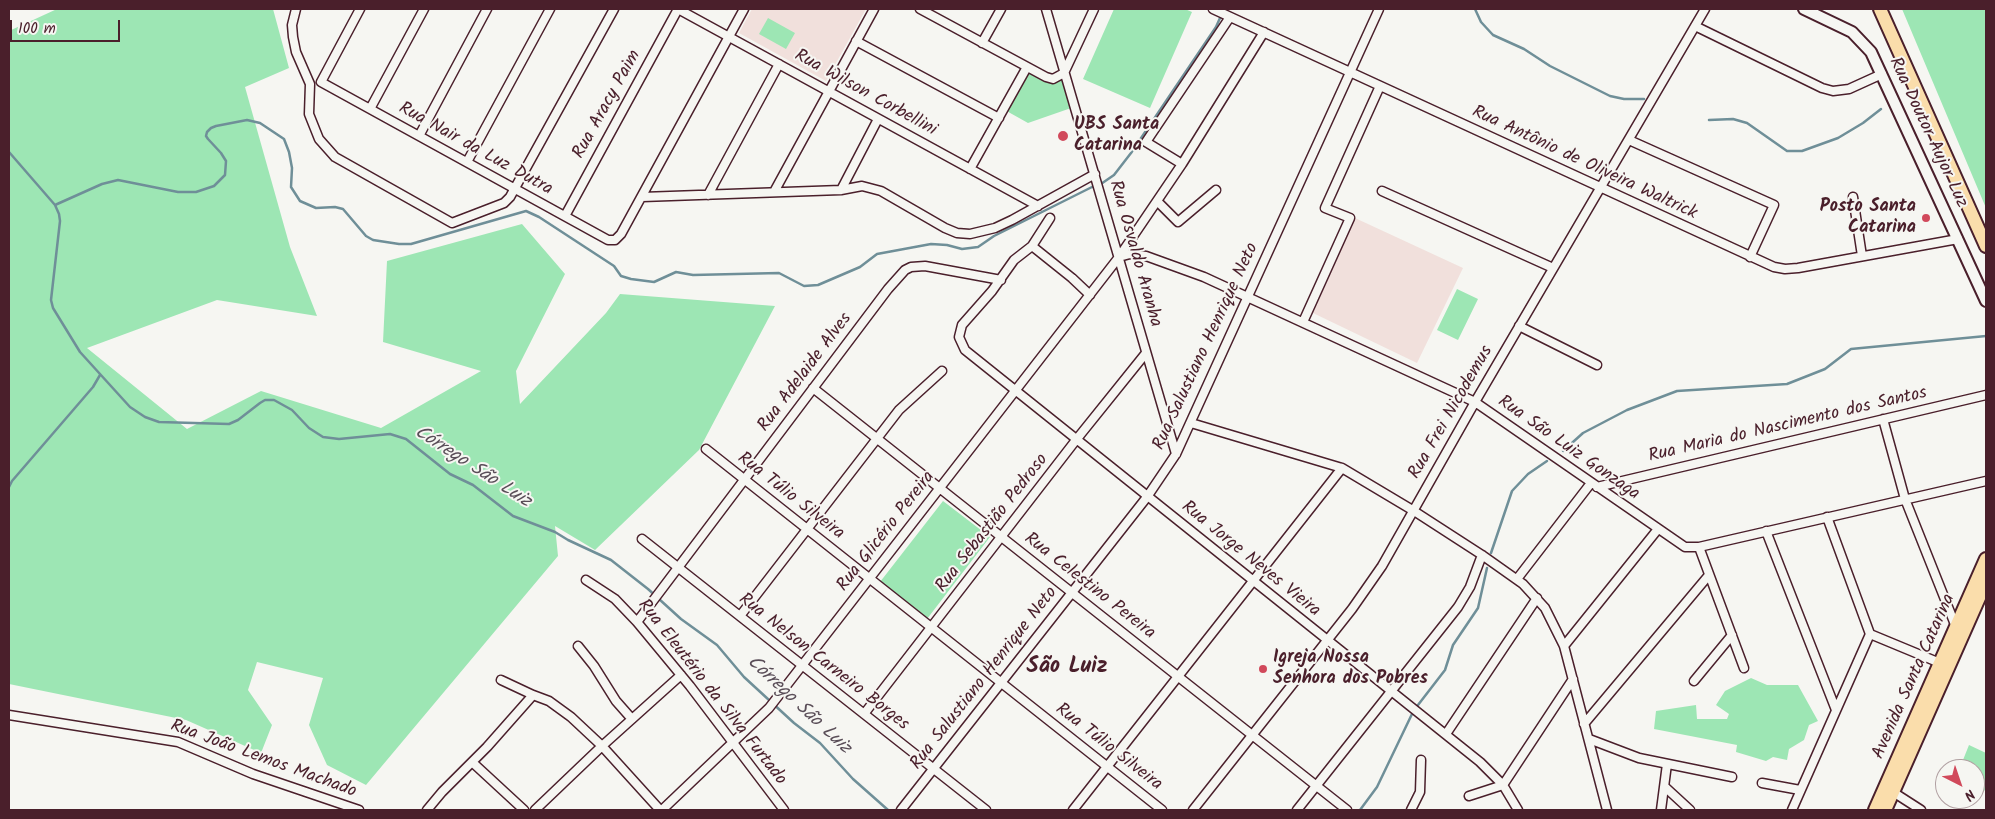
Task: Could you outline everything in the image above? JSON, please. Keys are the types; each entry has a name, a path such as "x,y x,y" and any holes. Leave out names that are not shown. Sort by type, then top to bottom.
{"main road":[{"path":"1880,9 1986,246"},
{"name":"Avenida Santa Catarina","path":"1875,810 1986,559"},
{"name":"Avenida Santa Catarina","path":"1885,810 1986,582"}],"street":[{"path":"296,9 292,25 296,52 310,84 310,114 313,127 327,149 351,166 447,221 457,222 504,203 516,189 614,9"},
{"path":"310,84 321,82 360,9"},
{"path":"370,109 424,9"},
{"path":"419,136 487,9"},
{"path":"467,162 550,9"},
{"name":"Rua Wilson Corbellini","path":"678,9 1038,206"},
{"name":"Rua Aracy Paim","path":"565,216 678,9"},
{"path":"642,197 744,9"},
{"path":"774,192 874,9"},
{"path":"920,9 935,12 982,43 1053,79 1064,73 1094,9"},
{"path":"982,43 1001,9"},
{"name":"Rua Osvaldo Aranha","path":"1046,9 1176,454"},
{"name":"Rua Antônio de Oliveira Waltrick","path":"1214,9 1774,267 1785,269 1958,239"},
{"name":"Rua Salustiano Henrique Neto","path":"901,810 1147,497 1176,454 1379,9"},
{"name":"Rua Frei Nicodemus","path":"1193,810 1369,587 1705,9"},
{"name":"Rua Doutor Aujor Luz","path":"1804,9 1844,27 1859,38 1871,52 1986,301"},
{"path":"1182,164 1146,142 1228,15"},
{"path":"1695,26 1828,90 1840,91 1849,89 1882,74"},
{"name":"Rua Glicério Pereira","path":"661,810 769,708 870,579 1119,257 1158,202 1264,32"},
{"path":"856,41 999,118"},
{"path":"708,195 779,64"},
{"path":"970,169 1027,67"},
{"name":"Rua Nair da Luz Dutra","path":"321,82 608,240 615,240 621,234 642,197"},
{"path":"1303,322 1350,218 1326,208 1380,86"},
{"path":"841,190 878,119"},
{"path":"1629,140 1774,205 1750,257"},
{"path":"642,197 841,190 862,186 872,188 957,233 970,234 995,228 1096,177"},
{"path":"1158,202 1178,222 1216,190"},
{"path":"1382,190 1553,268"},
{"path":"1853,197 1862,256"},
{"path":"1001,280 1014,260 1032,246 1050,218"},
{"path":"1032,246 1090,295"},
{"name":"Rua São Luiz Gonzaga","path":"1119,257 1130,254 1146,256 1181,268 1248,296 1475,402 1685,547 1699,547 1986,481"},
{"name":"Rua Adelaide Alves","path":"637,622 904,270 911,266 925,266 1001,280"},
{"name":"Rua Jorge Neves Vieira","path":"1001,280 962,325 959,336 964,350 1446,734 1503,785 1518,810"},
{"path":"1519,326 1597,364"},
{"name":"Rua Sebastião Pedroso","path":"864,714 1076,440 1146,353"},
{"path":"740,616 903,406 942,371"},
{"name":"Rua Celestino Pereira","path":"813,388 1347,810"},
{"name":"Rua Maria do Nascimento dos Santos","path":"1594,485 1986,395"},
{"path":"1883,419 1905,499 1956,627"},
{"path":"1191,423 1342,468 1414,511 1517,579 1537,598 1552,620 1564,646 1607,810"},
{"name":"Rua Túlio Silveira","path":"706,449 1162,810"},
{"path":"1073,810 1342,468"},
{"path":"1517,579 1594,485"},
{"path":"1792,810 1870,634 1827,517"},
{"path":"1564,646 1658,529"},
{"path":"1766,531 1836,710"},
{"name":"Rua Nelson Carneiro Borges","path":"642,539 986,810"},
{"path":"1699,547 1744,668"},
{"path":"1297,810 1464,598 1475,576 1482,555"},
{"path":"1584,724 1709,575"},
{"name":"Rua Eleutério da Silva Furtado","path":"586,580 615,599 637,622 784,810"},
{"path":"1446,734 1537,598"},
{"path":"1870,634 1940,663"},
{"path":"1694,681 1732,635"},
{"path":"578,646 594,666 616,702 631,718"},
{"path":"535,810 631,718 680,675"},
{"path":"1469,796 1503,785 1573,679"},
{"path":"501,680 559,707 602,746 661,810"},
{"path":"427,810 533,695"},
{"name":"Rua João Lemos Machado","path":"10,716 178,742 253,774 359,810"},
{"path":"1589,739 1639,758 1732,777"},
{"path":"1411,810 1420,792 1422,760"},
{"path":"472,762 524,810"},
{"path":"1661,810 1667,764"},
{"path":"1762,783 1800,790"},
{"path":"1665,787 1690,810"},
{"path":"1893,792 1921,810"}],"shaded area":[{"path":"752,9 866,9 826,81 739,33"},
{"path":"1355,218 1463,268 1417,363 1313,313"}],"green space":[{"path":"57,9 273,9 289,68 245,87 290,247 317,316 217,300 87,348 187,429 261,391 381,428 481,371 383,342 387,261 522,224 565,274 516,371 520,404 606,313 620,294 775,306 699,450 595,550 555,526 558,556 366,785 327,765 309,725 323,678 257,662 248,690 272,725 261,753 186,720 9,684 9,31"},
{"path":"1114,9 1185,9 1192,12 1150,108 1083,79"},
{"path":"1902,9 1986,9 1986,208"},
{"path":"768,18 795,33 786,49 759,34"},
{"path":"1027,67 1046,77 1064,73 1074,107 1028,123 1003,109"},
{"path":"1457,289 1478,299 1458,340 1437,330"},
{"path":"943,501 990,537 927,619 880,582"},
{"path":"1751,678 1767,685 1798,685 1818,721 1809,725 1804,740 1789,749 1787,760 1773,757 1766,761 1736,752 1737,745 1654,729 1656,711 1696,705 1697,719 1727,719 1729,714 1716,705 1725,691"},
{"path":"1969,745 1986,753 1986,791 1985,759 1963,759"}],"waterway":[{"path":"55,205 102,184 118,180 178,192 196,192 214,186 225,175 226,161 206,136 207,132 216,126 247,120 260,123 284,139 292,168 291,187 300,201 316,208 335,207 343,209 366,236 373,240 411,244 526,211 539,217 614,266 621,276 631,279 654,282 676,272 693,275 779,273 804,286 818,285 860,267 877,254 931,244 947,245 962,249 978,247 994,236 1092,187 1098,186 1114,175 1131,153 1216,27 1224,9"},
{"path":"1475,9 1481,22 1493,35 1524,49 1550,66 1610,96 1624,99 1644,99"},
{"path":"1709,120 1733,119 1747,123 1787,151 1802,151 1838,138 1863,123 1881,109"},
{"name":"Córrego São Luiz","path":"9,152 55,205 59,214 60,221 51,300 53,308 80,352 130,407 145,417 159,422 229,424 238,420 265,400 274,400 292,410 309,428 323,437 339,439 390,434 406,439 450,474 473,485 513,516 555,532 611,560 648,589 681,619 717,645 744,677 794,723 820,743 853,779 888,810"},
{"name":"Córrego São Luiz","path":"1563,451 1583,433 1627,410 1677,391 1787,384 1825,369 1851,349 1986,336"},
{"path":"9,487 12,481 93,387 100,375"},
{"name":"Córrego São Luiz","path":"1491,553 1512,491 1528,474 1547,461"},
{"name":"Córrego São Luiz","path":"1418,705 1445,670 1453,645 1478,608 1487,568"},
{"name":"Córrego São Luiz","path":"1360,810 1377,787 1412,714"}],"place":[{"name":"UBS Santa Catarina","path":"1063,136"},
{"name":"Posto Santa Catarina","path":"1926,218"},
{"name":"Igreja Nossa Senhora dos Pobres","path":"1263,669"}],"district":[{"name":"São Luiz","path":"1067,668"}]}
